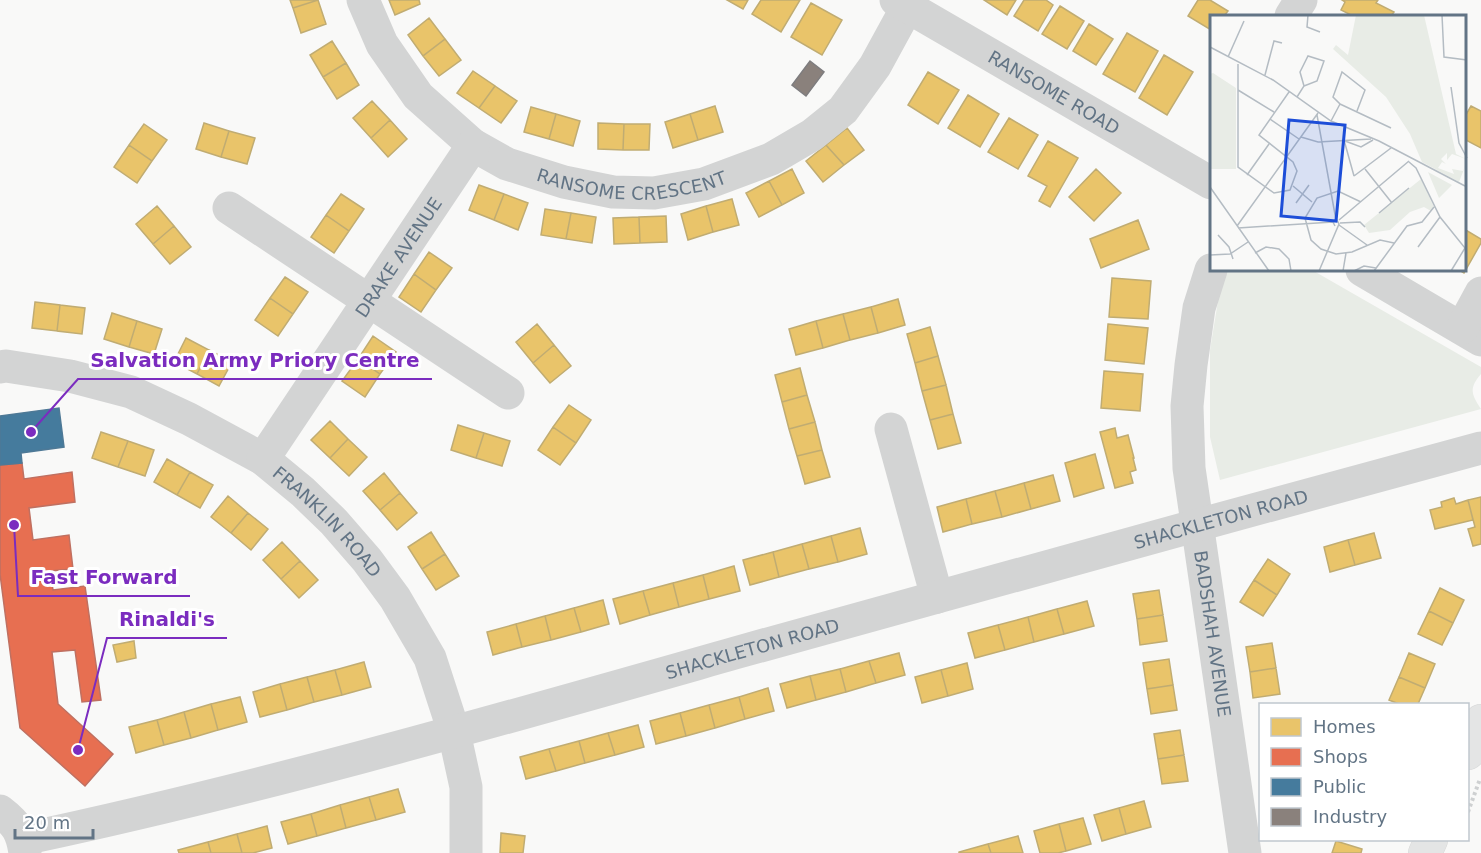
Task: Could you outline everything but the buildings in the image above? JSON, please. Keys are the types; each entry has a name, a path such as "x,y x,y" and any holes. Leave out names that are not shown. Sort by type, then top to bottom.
{"main road":[{"path":"1469,748 1481,721"}],"street":[{"name":"RANSOME CRESCENT","path":"363,0 382,44 418,96 473,145 507,164 564,182 613,192 654,193 704,184 771,159 812,135 843,110 875,66 905,2"},
{"path":"1292,15 1301,0"},
{"name":"RANSOME ROAD","path":"905,2 1207,171"},
{"name":"DRAKE AVENUE","path":"263,459 473,145"},
{"path":"229,208 508,393"},
{"name":"BADSHAH AVENUE","path":"1210,272 1199,308 1191,365 1187,406 1189,468 1245,853"},
{"path":"1365,272 1471,334 1481,293"},
{"name":"FRANKLIN ROAD","path":"0,367 70,376 131,392 189,419 263,459 303,492 334,522 367,560 395,598 430,658 454,732 466,787 466,853"},
{"path":"891,429 937,597"},
{"name":"SHACKLETON ROAD","path":"24,846 110,820 393,750 1197,524 1481,448"},
{"path":"0,812 13,821 24,846"}],"path":[{"path":"1469,807 1481,777"}],"shaded area":[{"path":"1223,272 1315,272 1481,367 1481,374 1474,384 1473,392 1481,409 1220,480 1210,437 1210,350"}],"place":[{"name":"Salvation Army Priory Centre","path":"31,432"},
{"name":"Fast Forward","path":"14,525"},
{"name":"Rinaldi's","path":"78,750"}]}
